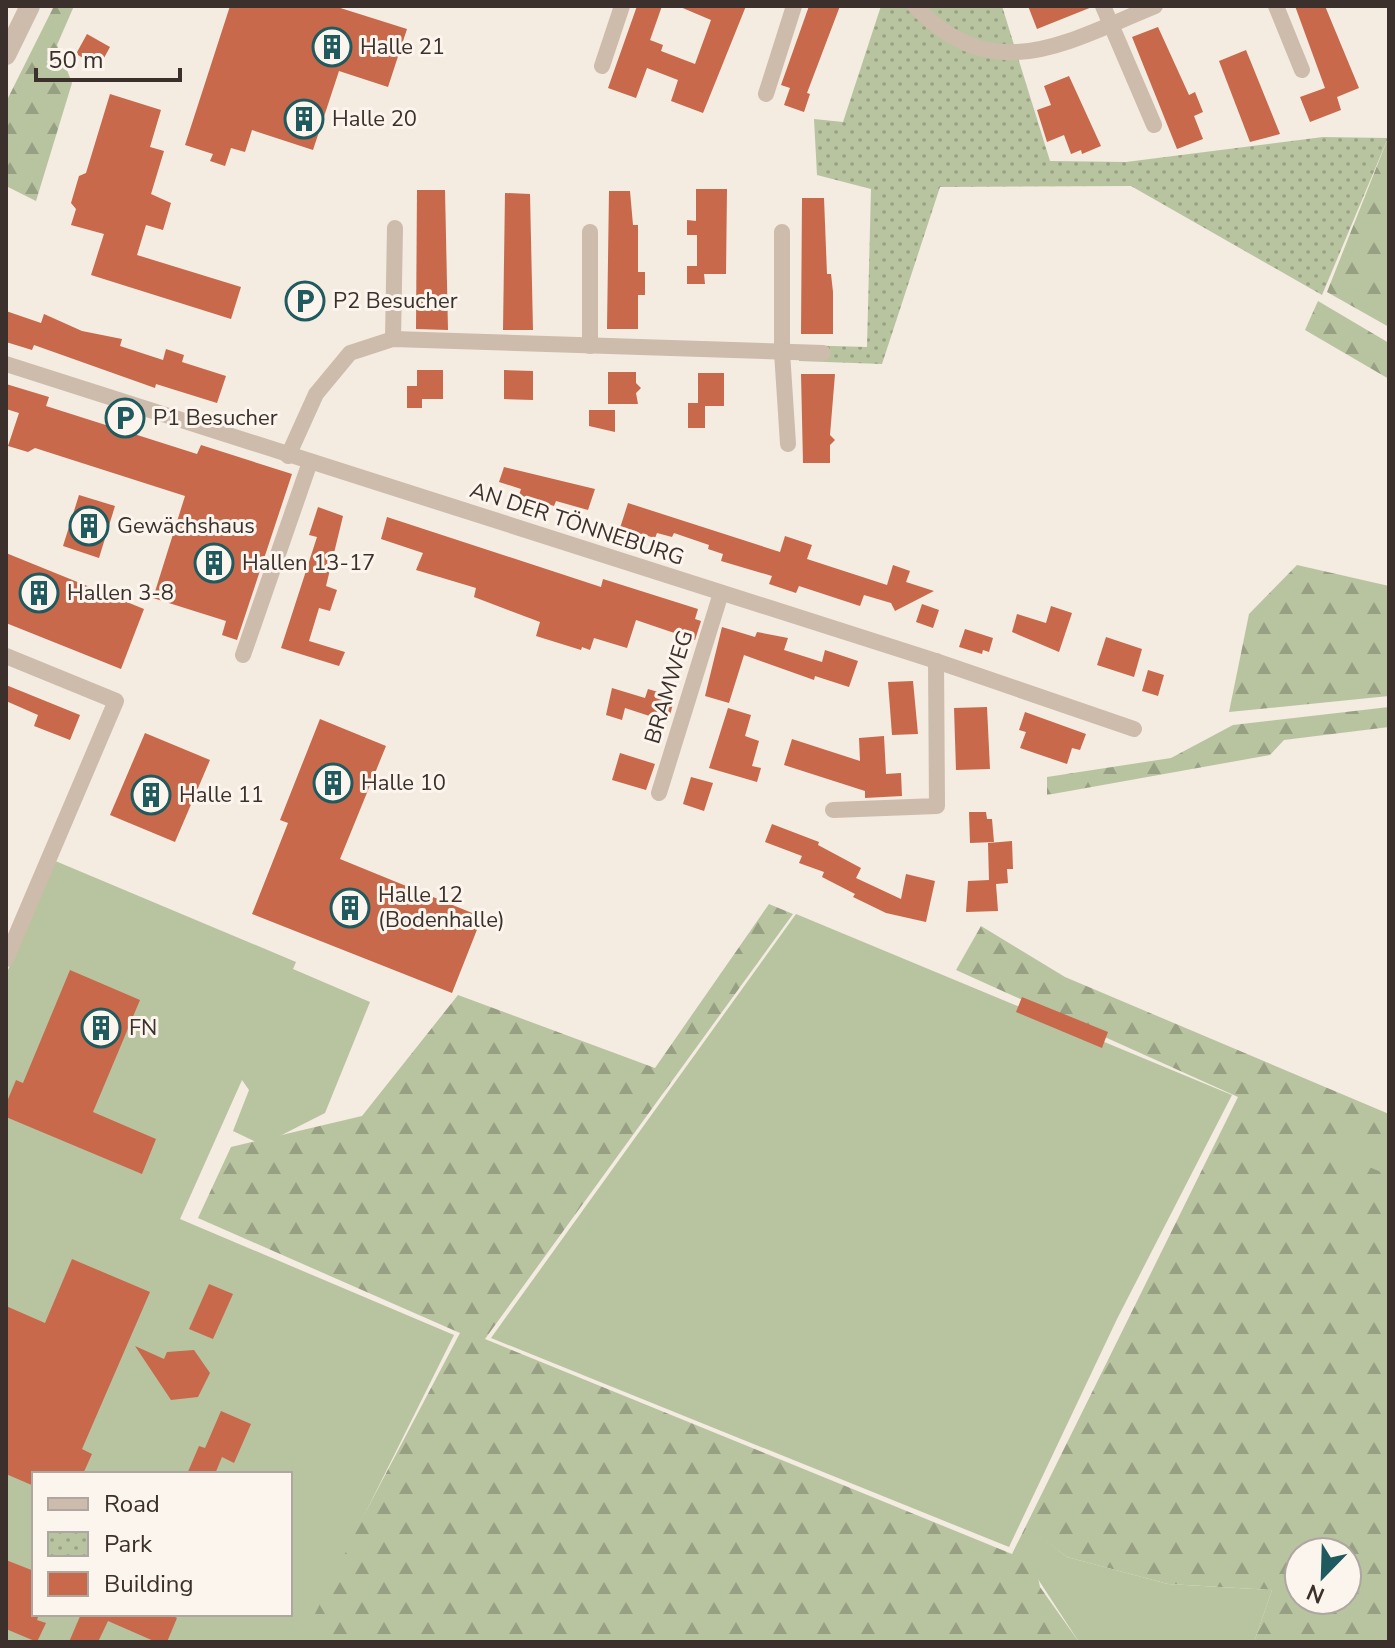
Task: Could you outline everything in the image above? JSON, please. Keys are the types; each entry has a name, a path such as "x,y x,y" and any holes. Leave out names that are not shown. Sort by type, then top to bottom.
{"street":[{"path":"6,55 30,6"},
{"path":"602,66 622,6"},
{"path":"766,94 794,6"},
{"path":"915,6 942,34 1001,53 1032,53 1155,6"},
{"path":"1103,6 1154,125"},
{"path":"1276,6 1302,70"},
{"path":"393,339 395,228"},
{"path":"590,232 590,346"},
{"path":"782,232 782,352 788,444"},
{"path":"288,456 316,394 350,353 393,339 823,353"},
{"name":"AN DER TÖNNEBURG","path":"6,364 936,661 1134,729"},
{"path":"243,655 310,462"},
{"name":"BRAMWEG","path":"659,793 721,593"},
{"path":"6,656 116,701 12,929 6,959"},
{"path":"833,810 937,806 936,661"}],"green space":[{"path":"54,6 74,6 57,45 72,83 36,201 6,186 6,102"},
{"path":"881,6 1002,6 1050,161 1126,162 1323,137 1388,138 1322,295 1131,186 940,187 882,364 799,361 798,345 867,347 871,189 817,175 814,119 843,122"},
{"path":"1389,138 1389,327 1327,292"},
{"path":"1318,301 1389,343 1389,379 1305,330"},
{"path":"1297,565 1389,586 1389,696 1229,712 1249,614"},
{"path":"1389,707 1389,727 1284,740 1270,755 1047,795 1047,777 1171,758 1233,725"},
{"path":"53,860 296,962 293,969 370,1002 325,1113 262,1145 233,1131 249,1090 242,1080 180,1219 454,1335 301,1642 6,1642 6,975"},
{"path":"769,904 793,914 485,1339 1012,1554 1238,1097 956,970 981,926 1065,977 1389,1114 1389,1642 1254,1642 1272,1590 1168,1584 1067,1557 1027,1527 1040,1587 1079,1642 297,1642 460,1333 198,1218 231,1147 362,1116 458,995 655,1068"},
{"path":"796,914 1232,1095 1117,1319 1009,1547 491,1338"},
{"path":"1337,1133 1389,1154 1389,1193 1381,1172 1321,1147"},
{"path":"1027,1526 1067,1557 1168,1584 1272,1590 1254,1642 1079,1642 1017,1547"}],"building":[{"path":"230,6 334,6 407,29 388,87 339,71 313,150 252,130 245,152 231,148 225,166 210,161 213,154 185,145"},
{"path":"637,6 662,6 650,40 663,45 661,51 695,64 711,20 678,6 746,6 703,113 671,101 678,80 647,68 636,98 608,88"},
{"path":"809,6 840,6 807,93 810,94 804,112 784,105 790,88 781,85"},
{"path":"1028,6 1092,6 1092,7 1037,29"},
{"path":"1295,6 1325,6 1359,88 1337,97 1341,110 1310,122 1300,97 1325,88"},
{"path":"1158,27 1189,95 1195,92 1203,112 1194,116 1203,139 1177,149 1132,37"},
{"path":"87,34 110,47 99,67 76,54"},
{"path":"1246,50 1280,134 1250,142 1219,61"},
{"path":"1069,76 1101,146 1082,154 1081,150 1071,154 1064,135 1047,142 1037,110 1051,105 1044,86"},
{"path":"110,94 161,110 150,147 164,151 151,194 171,203 163,230 146,225 137,255 241,287 231,319 91,275 104,234 71,225 76,209 71,203 79,176 86,173"},
{"path":"696,189 727,189 726,274 704,274 705,284 687,284 687,266 697,266 697,235 687,235 687,220 696,221"},
{"path":"417,190 445,190 448,330 416,329"},
{"path":"609,191 630,191 633,225 638,225 638,272 645,272 645,295 638,295 638,329 607,329"},
{"path":"505,193 530,194 533,330 503,330"},
{"path":"802,198 824,198 827,274 831,274 833,292 833,334 801,334"},
{"path":"6,311 41,323 44,314 82,331 122,339 120,346 163,360 166,349 184,355 182,362 226,376 217,403 156,384 155,388 34,345 32,350 6,342"},
{"path":"417,370 443,370 443,399 422,399 422,408 407,408 407,386 417,386"},
{"path":"504,370 533,371 533,400 504,399"},
{"path":"608,372 636,372 636,383 641,388 636,393 638,404 608,404"},
{"path":"698,373 724,373 724,406 705,406 705,428 688,428 688,403 698,403"},
{"path":"801,374 835,374 830,435 835,440 830,445 830,463 803,463"},
{"name":"Hallen 13-17","path":"6,384 49,397 46,406 197,454 201,445 292,474 237,640 222,635 226,621 153,598 185,496 35,448 28,452 8,446 19,413 6,409"},
{"path":"589,410 615,410 615,432 589,426"},
{"path":"504,467 595,489 588,510 556,501 554,506 519,495 521,489 499,482"},
{"name":"Gewächshaus","path":"79,495 115,506 99,558 63,546"},
{"path":"628,503 780,552 785,536 812,545 807,559 887,585 893,565 910,571 906,582 934,591 895,611 891,603 864,595 860,606 799,586 796,593 769,584 772,576 721,561 723,554 708,549 709,545 674,533 672,537 657,533 655,538 620,528"},
{"path":"318,507 343,516 326,586 337,590 330,611 319,608 309,641 345,652 339,666 281,648 317,537 309,535"},
{"path":"387,517 601,587 603,579 698,609 695,619 701,621 695,640 636,620 627,648 594,638 590,650 582,647 581,650 536,636 540,622 474,597 476,588 416,570 423,553 381,539"},
{"name":"Hallen 3-8","path":"6,553 144,609 121,669 6,623"},
{"path":"922,604 939,610 933,628 916,622"},
{"path":"1051,606 1072,613 1059,652 1012,632 1017,614 1046,623"},
{"path":"722,627 755,637 757,632 788,638 784,650 822,662 825,650 858,661 849,687 815,676 814,680 744,655 729,703 705,696"},
{"path":"965,629 993,638 989,652 983,650 982,654 959,647"},
{"path":"1106,637 1142,649 1134,677 1097,665"},
{"path":"1148,670 1164,675 1158,696 1142,691"},
{"path":"913,681 918,734 892,735 888,682"},
{"path":"6,685 80,715 70,740 34,726 38,715 6,701"},
{"path":"612,688 645,698 648,689 675,697 668,722 625,708 622,720 606,715"},
{"path":"987,707 990,769 956,770 954,708"},
{"path":"728,708 751,715 745,736 759,741 752,766 761,768 757,782 709,768"},
{"path":"1025,712 1086,734 1080,750 1072,748 1067,764 1020,748 1026,732 1019,730"},
{"path":"320,719 386,746 340,859 482,917 452,993 252,914 288,823 280,820"},
{"name":"Halle 11","path":"145,733 210,760 175,842 110,815"},
{"path":"884,736 886,774 901,773 902,796 865,798 865,791 784,765 792,739 860,761 859,738"},
{"path":"620,753 655,764 646,790 612,780"},
{"path":"691,777 713,783 704,811 683,804"},
{"path":"969,812 986,812 987,819 992,819 994,842 970,843"},
{"path":"772,824 819,842 818,845 861,868 856,878 901,899 906,874 935,881 926,922 886,913 853,897 855,894 822,877 824,872 799,863 802,856 765,842"},
{"path":"1012,841 1013,869 1007,869 1008,883 996,884 998,911 966,912 968,881 989,880 988,843"},
{"path":"70,970 140,1000 93,1112 156,1139 142,1174 6,1117 6,1104 16,1080 23,1083"},
{"path":"1022,997 1108,1032 1102,1048 1016,1012"},
{"path":"72,1259 150,1292 82,1449 92,1454 84,1472 32,1472 32,1485 6,1474 6,1306 45,1323"},
{"path":"209,1284 233,1294 213,1339 189,1329"},
{"path":"135,1346 164,1359 167,1352 194,1350 210,1373 198,1397 171,1400"},
{"path":"221,1411 251,1424 234,1463 222,1457 216,1472 188,1472 199,1446 205,1448"},
{"path":"6,1560 32,1570 32,1616 38,1616 37,1620 46,1623 37,1642 6,1629"},
{"path":"80,1616 177,1618 167,1642 156,1642 108,1621 98,1642 69,1642"}],"place":[{"name":"Halle 21","path":"332,47"},
{"name":"Halle 20","path":"304,119"},
{"name":"P2 Besucher","path":"305,301"},
{"name":"P1 Besucher","path":"125,418"},
{"name":"Gewächshaus","path":"89,526"},
{"name":"Hallen 13-17","path":"214,563"},
{"name":"Hallen 3-8","path":"39,593"},
{"name":"Halle 10","path":"333,783"},
{"name":"Halle 11","path":"151,795"},
{"name":"Halle 12 (Bodenhalle)","path":"350,908"},
{"name":"FN","path":"101,1028"}]}
